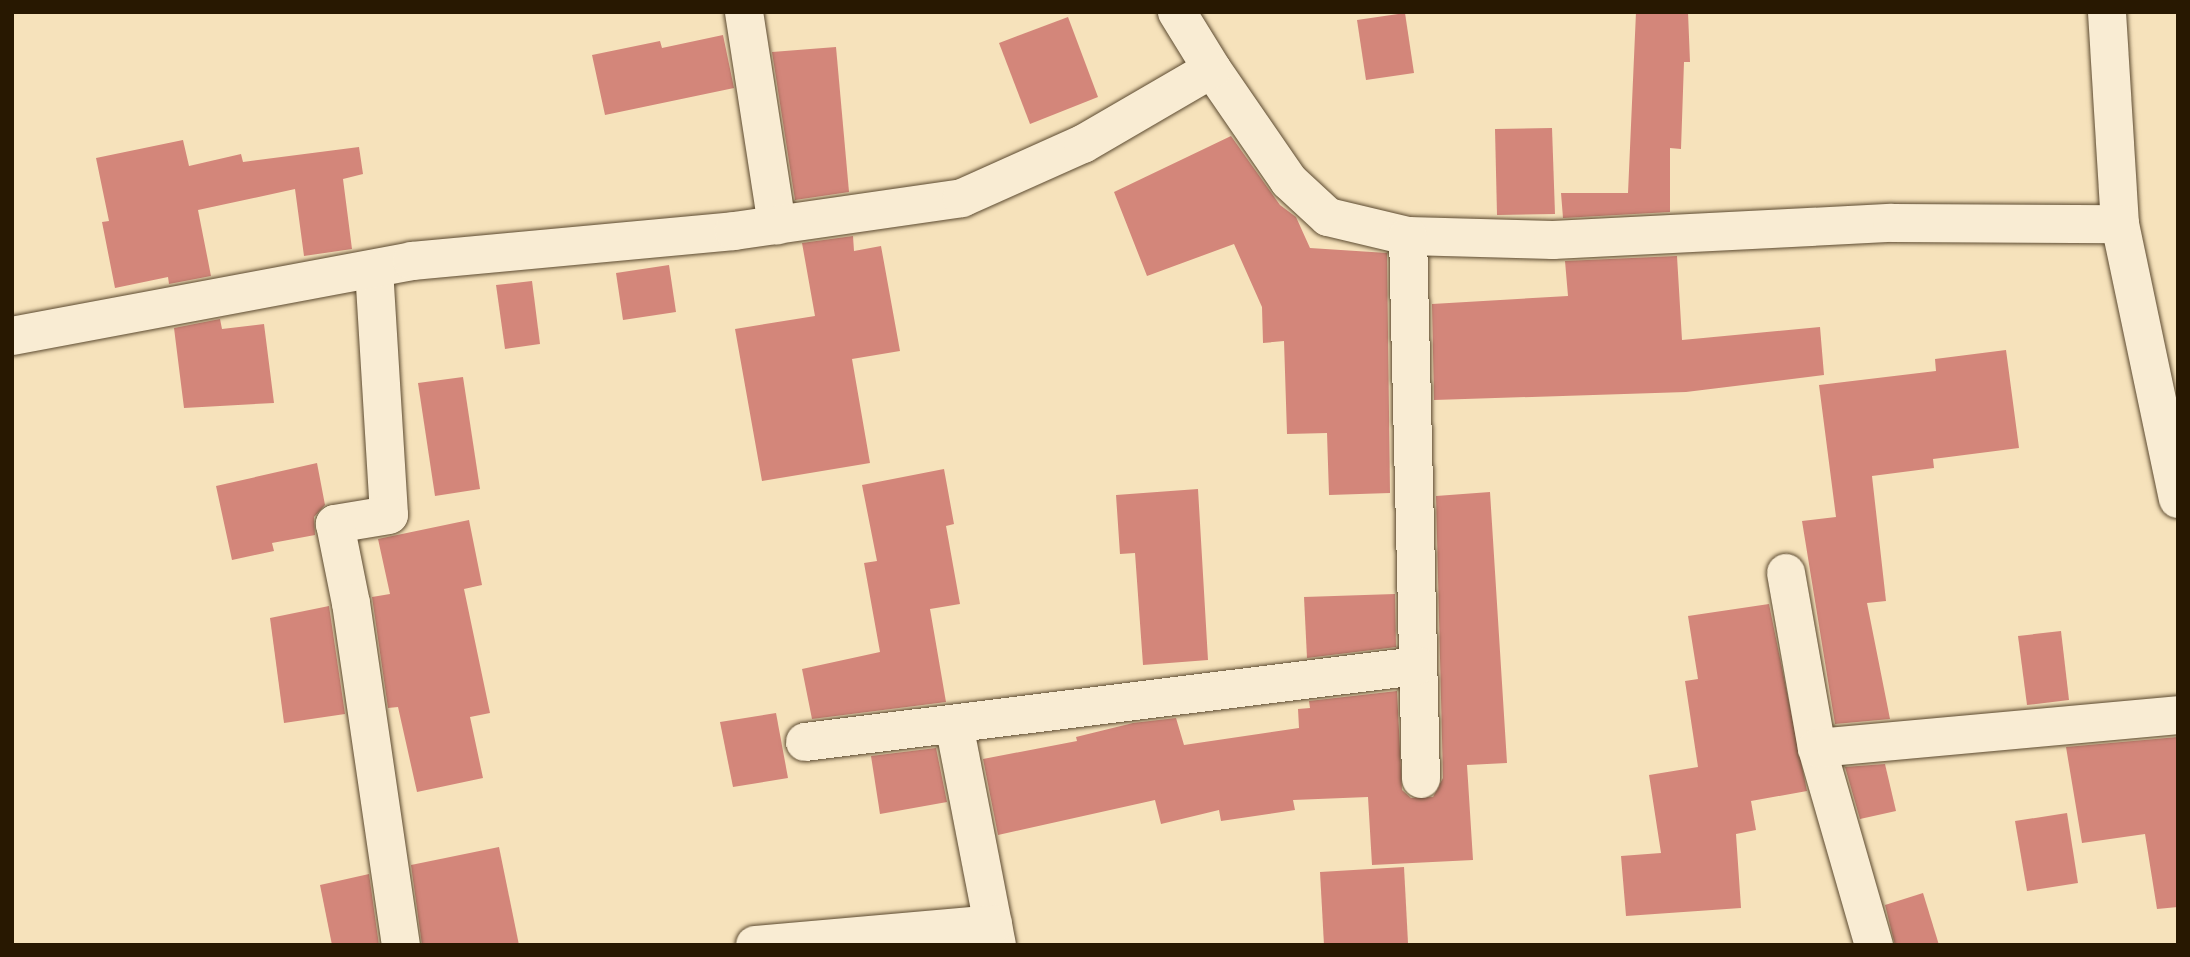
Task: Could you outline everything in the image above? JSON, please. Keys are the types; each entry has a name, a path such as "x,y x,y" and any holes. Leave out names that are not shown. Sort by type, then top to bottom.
{"street":[{"path":"744,12 776,225"},
{"path":"1177,12 1212,69 1289,181 1328,217 1408,236 1553,240 1892,223 2120,223"},
{"path":"2107,12 2120,223 2178,499"},
{"path":"12,336 374,269 776,225 962,198 1083,144 1212,69"},
{"path":"1408,236 1420,779"},
{"path":"374,269 389,515 335,524 351,603 401,945"},
{"path":"1786,573 1817,747 1874,945"},
{"path":"805,743 1417,666"},
{"path":"1817,747 2178,715"},
{"path":"755,945 995,934 954,724"}],"building":[{"path":"1636,12 1688,12 1690,62 1684,62 1681,149 1670,148 1670,212 1563,218 1561,193 1628,193"},
{"path":"1405,13 1414,73 1366,80 1357,20"},
{"path":"1068,17 1098,97 1030,124 999,43"},
{"path":"723,35 734,88 605,115 592,55 660,41 662,48"},
{"path":"836,47 849,192 795,200 772,52"},
{"path":"1552,128 1555,214 1497,215 1495,129"},
{"path":"1231,136 1280,205 1296,217 1310,248 1387,253 1390,493 1329,495 1327,433 1287,434 1284,341 1263,343 1262,307 1234,244 1147,276 1114,192"},
{"path":"183,140 189,166 241,154 243,162 359,147 363,174 343,179 352,249 304,256 295,189 198,210 211,276 169,284 168,277 115,288 102,222 109,221 96,158"},
{"path":"853,236 854,251 881,246 900,351 852,359 870,463 762,481 735,329 815,316 802,243"},
{"path":"1677,256 1682,340 1820,327 1824,375 1686,392 1434,400 1432,304 1568,296 1565,261"},
{"path":"669,265 676,312 623,320 616,273"},
{"path":"532,281 540,344 505,349 496,285"},
{"path":"220,319 222,329 264,324 274,403 184,408 174,328"},
{"path":"2006,350 2019,448 1933,459 1934,468 1872,476 1886,601 1867,603 1890,719 1835,724 1802,521 1836,517 1819,385 1936,371 1935,359"},
{"path":"463,377 480,489 435,496 418,383"},
{"path":"317,463 325,505 314,517 315,535 272,543 274,551 232,560 216,486"},
{"path":"944,469 954,524 946,526 960,604 930,609 946,702 812,719 802,669 880,652 864,563 877,561 862,485"},
{"path":"1198,489 1208,660 1143,665 1135,553 1120,554 1116,495"},
{"path":"1490,492 1507,763 1467,765 1473,860 1372,865 1368,797 1293,800 1295,810 1221,821 1219,810 1161,824 1155,800 998,835 983,759 1077,741 1076,737 1133,723 1176,718 1184,745 1299,728 1298,709 1310,708 1309,701 1397,691 1402,790 1411,798 1433,797 1443,778 1436,496"},
{"path":"469,520 482,585 464,589 490,713 470,717 483,778 417,792 398,707 388,708 372,597 390,594 378,539"},
{"path":"1395,594 1396,647 1307,658 1304,597"},
{"path":"1769,604 1807,791 1751,801 1756,830 1736,834 1741,908 1626,916 1621,856 1661,853 1649,775 1698,767 1685,681 1698,679 1688,616"},
{"path":"329,606 345,714 284,723 270,618"},
{"path":"2061,631 2069,700 2027,705 2018,636"},
{"path":"776,713 788,778 733,787 720,722"},
{"path":"2178,737 2178,907 2157,909 2145,834 2082,843 2066,747"},
{"path":"936,748 947,802 880,814 871,756"},
{"path":"1885,764 1896,811 1860,819 1845,767"},
{"path":"2067,813 2078,883 2027,891 2015,821"},
{"path":"499,847 519,945 422,945 411,865"},
{"path":"1404,867 1408,943 1324,945 1320,872"},
{"path":"369,874 379,945 332,945 320,885"},
{"path":"1923,893 1939,945 1895,945 1885,905"}]}
